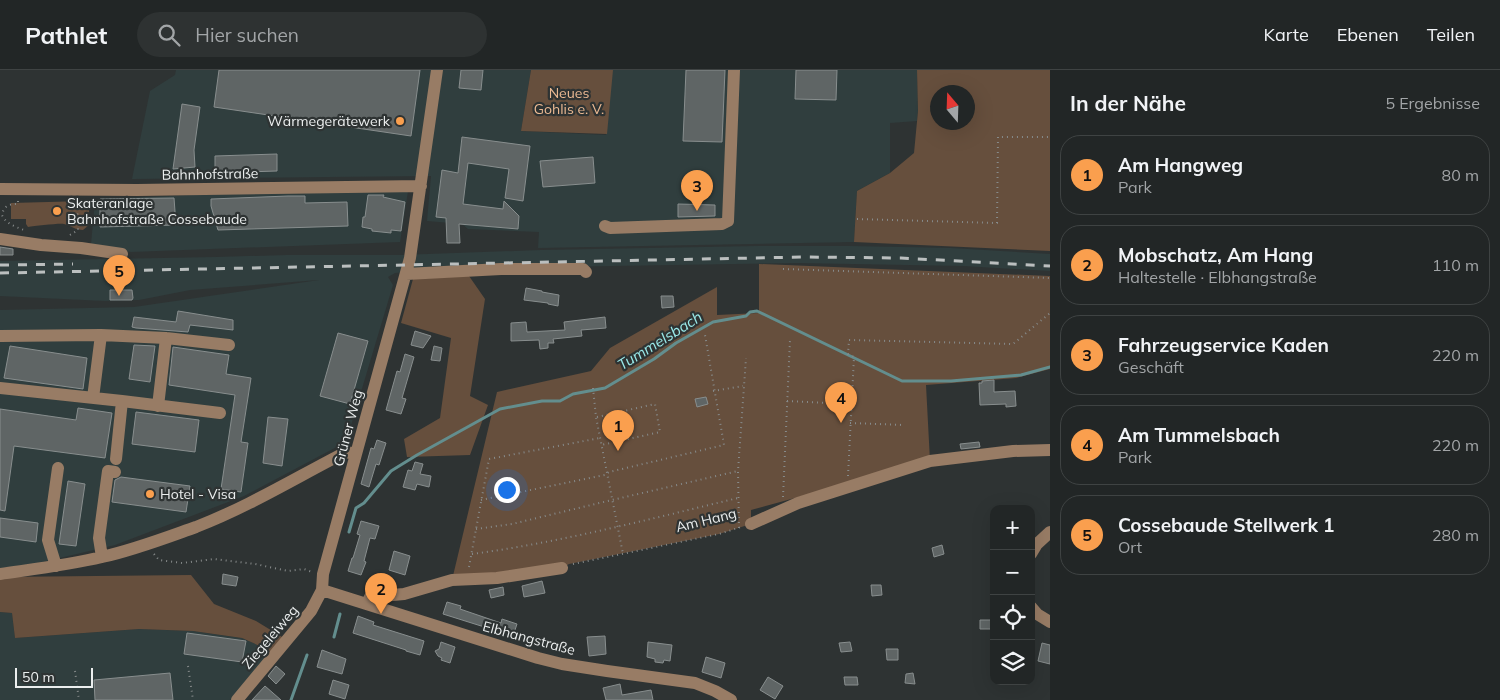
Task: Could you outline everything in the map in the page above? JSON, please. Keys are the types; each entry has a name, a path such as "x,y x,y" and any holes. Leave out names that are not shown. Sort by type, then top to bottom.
{"street":[{"name":"Grüner Weg","path":"322,590 323,574 410,258 437,70"},
{"path":"605,226 610,228 722,224 728,221 734,70"},
{"name":"Bahnhofstraße","path":"0,189 137,190 421,186"},
{"path":"0,239 122,254"},
{"path":"406,274 501,269 583,268 586,272"},
{"path":"0,336 166,338 229,345"},
{"path":"93,398 101,336"},
{"path":"158,406 166,338"},
{"path":"0,388 220,414"},
{"path":"102,557 99,538 108,471 115,465 122,401"},
{"name":"Am Hang","path":"745,526 798,503 930,461 1013,451 1050,450"},
{"path":"0,574 102,557 146,544 198,526 248,504 346,452 356,454"},
{"path":"56,566 48,540 58,468"},
{"path":"1033,550 1050,532"},
{"path":"367,604 370,597 404,594 452,580 497,578 562,568"},
{"name":"Elbhangstraße","path":"322,590 538,658 598,670 695,683 731,700"},
{"name":"Ziegeleiweg","path":"238,700 311,611 322,590"},
{"path":"1035,612 1050,622"}],"path":[{"path":"857,219 997,224 998,137 1050,137"},
{"path":"69,236 78,230 77,202"},
{"path":"18,203 9,204 2,215 9,223 25,230"},
{"path":"783,269 1050,278"},
{"path":"847,488 854,358 848,354 849,340 1013,344 1050,314"},
{"path":"482,500 605,475 608,472 724,445 705,335"},
{"path":"784,509 782,501 790,340"},
{"path":"745,526 738,498 738,471 746,358"},
{"path":"714,391 744,386"},
{"path":"593,390 596,417 622,554"},
{"path":"787,401 851,404"},
{"path":"596,417 655,404 660,432 601,445"},
{"path":"850,423 904,425"},
{"path":"467,579 488,459 600,438"},
{"path":"476,529 512,524 738,471"},
{"path":"472,554 514,548 617,527 738,498"},
{"name":"Am Hang","path":"562,568 569,564 719,534 745,526"},
{"path":"146,544 158,560 182,563 214,560 255,564 288,572 304,570 323,574"},
{"path":"188,666 193,700"},
{"path":"75,671 78,700"}],"shaded area":[{"path":"176,70 531,70 521,131 606,135 612,70 917,70 918,111 917,121 890,123 890,173 857,191 854,242 538,248 539,232 468,229 462,224 427,221 431,176 132,179 150,91 175,75"},
{"path":"288,191 408,191 400,242 131,252 91,244 95,201 100,199"},
{"path":"758,246 951,248 1050,254 1050,271 963,266 798,263 440,269 395,273 388,277 393,285 346,442 244,496 115,545 0,572 0,310 134,307 319,280 190,290 139,300 105,301 0,296 0,261 287,255 400,255"},
{"path":"0,612 12,613 15,638 139,629 193,631 242,638 275,655 237,700 0,700"}],"green space":[{"name":"Neues Gohlis e. V.","path":"531,70 613,70 607,134 521,131"},
{"path":"917,70 1050,70 1050,251 854,242 857,191 890,173 914,153 918,111"},
{"name":"Skateranlage Bahnhofstraße Cossebaude","path":"85,201 89,203 89,225 83,230 62,224 28,227 26,219 11,219 11,203"},
{"path":"759,264 1050,276 1050,369 1016,378 926,385 930,461 751,510 751,524 719,534 569,564 562,568 452,580 497,392 591,371 610,348 717,287 717,315 759,313"},
{"path":"469,276 485,299 470,396 488,405 470,455 407,457 404,439 440,418 451,338 401,323 413,279"},
{"path":"191,575 214,604 256,621 287,640 275,655 242,638 193,631 139,629 15,638 12,613 0,612 0,577"}],"building":[{"path":"219,70 420,70 411,136 214,107"},
{"path":"461,70 483,70 481,90 459,88"},
{"path":"686,70 725,70 722,142 683,141"},
{"path":"796,70 837,70 836,100 795,99"},
{"path":"182,104 200,107 194,150 195,167 173,169"},
{"path":"462,137 530,146 523,201 505,198 509,169 468,163 463,204 503,209 504,201 519,216 518,229 459,224 460,243 447,243 446,218 436,217 442,170 458,173"},
{"path":"277,154 277,171 215,173 215,156"},
{"path":"593,157 595,183 543,187 540,161"},
{"path":"368,195 384,195 383,197 405,202 401,231 391,230 391,233 372,231 372,229 362,227"},
{"path":"305,196 305,203 347,202 348,226 218,230 211,206 211,199"},
{"path":"174,198 176,225 100,227 100,199"},
{"path":"678,204 715,205 715,216 678,217"},
{"path":"0,247 13,249 13,255 0,255"},
{"path":"526,288 559,295 558,306 524,300"},
{"path":"110,290 132,290 133,298 132,300 110,300"},
{"path":"661,296 673,296 674,307 662,308"},
{"path":"178,311 233,320 233,330 190,325 188,332 132,327 134,317 176,322"},
{"path":"605,317 606,328 581,330 582,336 553,339 554,343 548,343 548,348 540,349 539,340 511,341 511,323 526,322 527,332 565,330 564,322"},
{"path":"415,331 431,336 423,348 411,345"},
{"path":"338,333 368,341 350,404 320,396"},
{"path":"134,345 155,346 150,382 129,379"},
{"path":"10,346 87,358 83,389 4,378"},
{"path":"434,346 442,348 440,361 431,360"},
{"path":"173,347 229,355 226,374 251,378 241,442 248,443 241,492 221,489 235,395 169,385"},
{"path":"405,354 414,357 402,398 406,399 401,414 386,410 397,371 400,372"},
{"path":"994,380 994,392 1015,391 1016,406 1006,407 1006,404 980,405 979,383"},
{"path":"706,397 708,404 697,407 695,399"},
{"path":"78,408 112,413 105,458 14,446 5,511 0,510 0,409 76,420"},
{"path":"136,412 199,420 195,452 132,444"},
{"path":"268,417 288,419 282,466 263,463"},
{"path":"377,440 386,443 379,465 376,464 369,487 361,484 371,448 374,449"},
{"path":"979,442 980,447 961,449 960,444"},
{"path":"415,462 423,464 420,474 431,476 429,487 417,484 415,490 403,487 408,470 412,471"},
{"name":"Hotel - Visa","path":"121,477 190,486 186,512 112,502 115,480"},
{"path":"68,481 85,484 76,546 59,544"},
{"path":"0,518 38,523 36,542 0,537"},
{"path":"361,521 379,526 375,539 370,538 364,561 366,562 361,575 348,571 360,535 357,534"},
{"path":"942,545 944,554 934,557 932,548"},
{"path":"394,551 410,556 405,575 389,570"},
{"path":"223,574 238,577 236,586 222,584"},
{"path":"542,581 545,593 524,597 522,586"},
{"path":"871,585 881,585 882,595 872,596"},
{"path":"503,587 504,595 491,598 489,590"},
{"path":"447,602 461,606 460,609 501,623 502,619 517,624 513,636 443,614"},
{"path":"358,616 374,622 373,625 424,641 420,655 353,633"},
{"path":"980,620 990,620 990,629 980,629"},
{"path":"187,633 246,641 242,662 184,654"},
{"path":"605,636 606,654 589,656 587,637"},
{"path":"441,642 455,647 450,663 441,660 442,658 435,651 439,649"},
{"path":"648,642 672,645 670,661 664,660 663,663 655,662 655,659 647,657"},
{"path":"850,642 852,651 841,652 839,643"},
{"path":"1042,643 1050,645 1050,664 1038,661"},
{"path":"886,649 898,649 898,660 887,660"},
{"path":"322,650 346,659 342,674 317,667"},
{"path":"706,657 725,663 721,678 702,672"},
{"path":"276,666 285,674 276,684 268,676"},
{"path":"170,673 173,700 95,700 94,680"},
{"path":"913,673 915,684 905,683 906,674"},
{"path":"768,677 783,686 775,699 760,690"},
{"path":"844,677 857,677 858,685 845,685"},
{"path":"333,680 349,685 345,699 329,694"},
{"path":"620,684 622,695 651,690 653,700 606,700 603,688"},
{"path":"265,686 281,700 252,700"}],"waterway":[{"name":"Tummelsbach","path":"349,532 356,508 364,503 391,471 500,409 542,401 560,401 573,394 605,388 713,322 746,316 750,312 757,311 902,381 951,381 1021,375 1050,367"},
{"name":"Tummelsbach","path":"334,637 340,614"},
{"name":"Tummelsbach","path":"291,700 307,655"}],"railway":[{"path":"0,273 805,257 901,258 1050,266"},
{"path":"0,265 73,264"}],"place":[{"name":"Wärmegerätewerk","path":"400,121"},
{"name":"Skateranlage Bahnhofstraße Cossebaude","path":"57,211"},
{"name":"Fahrzeugservice Kaden","path":"697,211"},
{"name":"Cossebaude Stellwerk 1","path":"119,296"},
{"name":"Am Tummelsbach","path":"841,423"},
{"name":"Am Hangweg","path":"618,451"},
{"name":"Hotel - Visa","path":"150,494"},
{"name":"Mobschatz, Am Hang","path":"381,614"}]}
